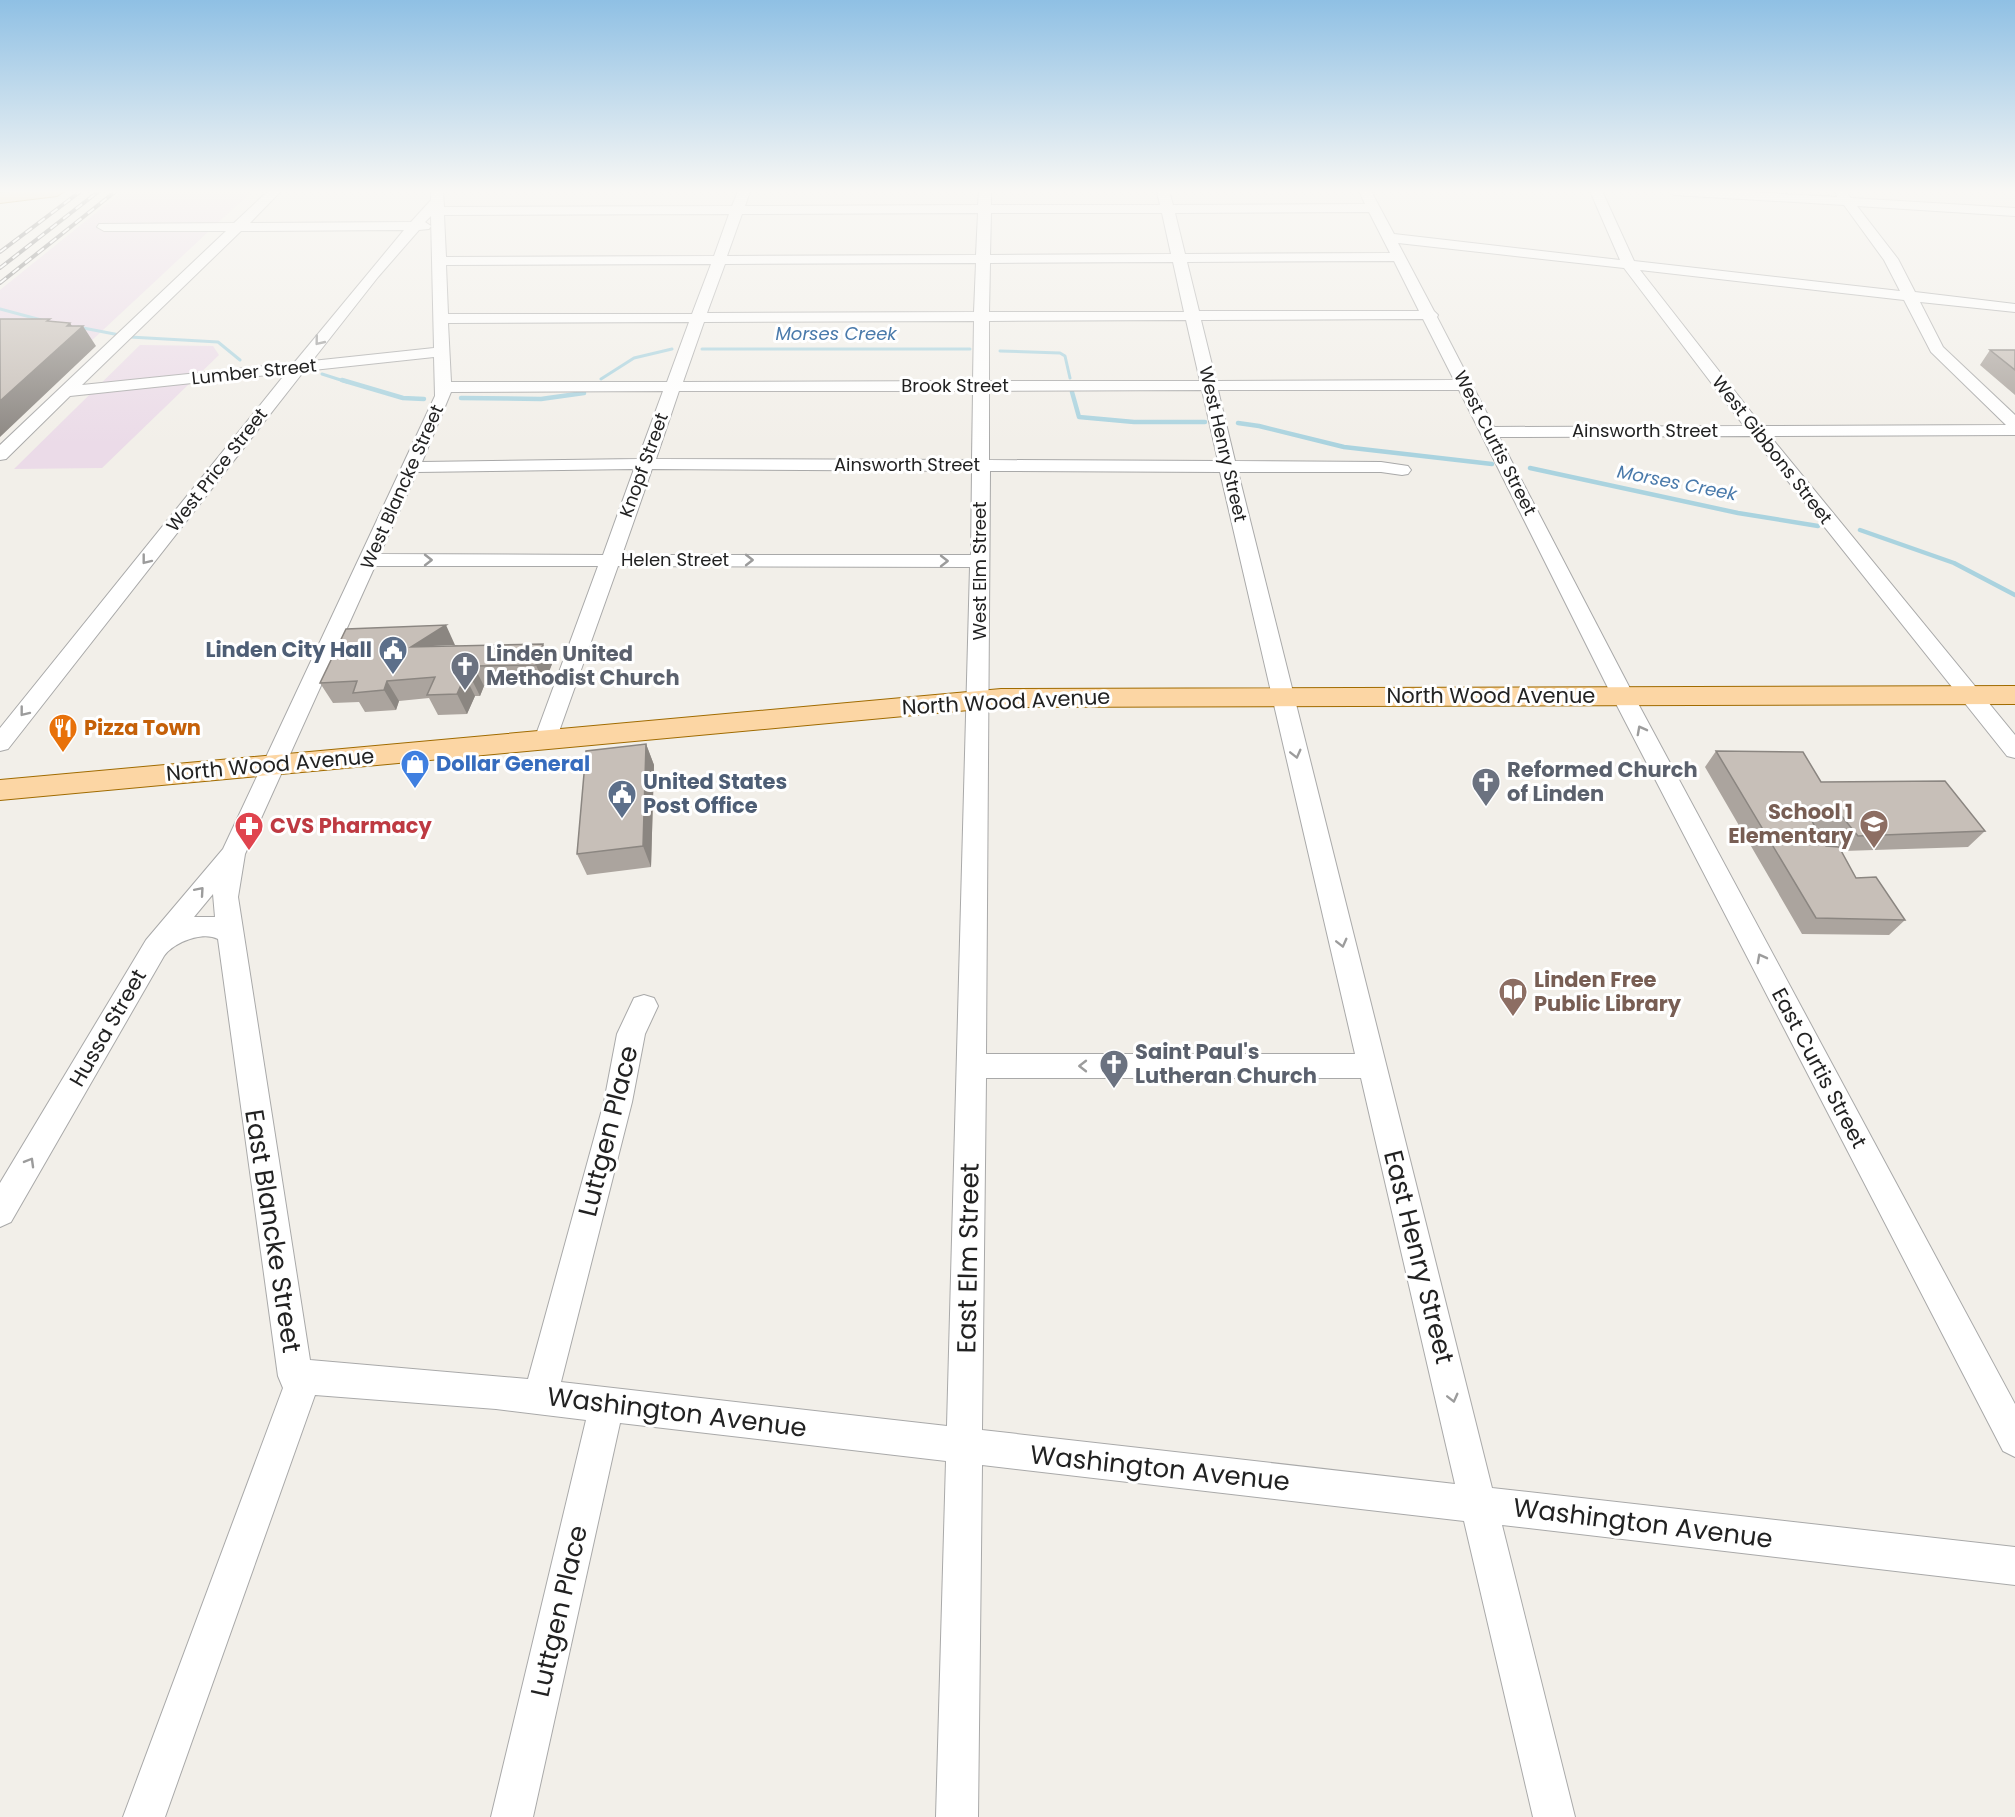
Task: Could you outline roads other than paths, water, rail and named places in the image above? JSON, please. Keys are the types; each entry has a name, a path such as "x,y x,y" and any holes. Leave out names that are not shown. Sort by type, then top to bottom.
{"main road":[{"name":"North Wood Avenue","path":"0,790 979,700 2015,695"}],"street":[{"path":"0,455 186,276"},
{"name":"West Price Street","path":"0,743 373,276"},
{"name":"West Blancke Street","path":"274,764 437,414 444,387 439,276"},
{"name":"Knopf Street","path":"545,740 713,276"},
{"name":"West Elm Street","path":"979,700 983,276"},
{"name":"West Henry Street","path":"1183,276 1282,697"},
{"name":"West Curtis Street","path":"1410,276 1623,696"},
{"name":"West Gibbons Street","path":"1637,276 1757,431 2015,750"},
{"path":"1724,276 2015,308"},
{"path":"1899,276 1936,349 2015,424"},
{"path":"440,319 1431,315"},
{"name":"Lumber Street","path":"66,392 441,352"},
{"name":"Brook Street","path":"444,387 1466,385"},
{"path":"17,421 36,420"},
{"name":"Ainsworth Street","path":"1490,432 2015,430"},
{"name":"Ainsworth Street","path":"412,467 644,465 1381,467 1402,470"},
{"name":"Helen Street","path":"369,560 980,561"},
{"name":"East Curtis Street","path":"1623,696 2015,1440"},
{"name":"East Henry Street","path":"1282,697 1554,1817"},
{"name":"East Elm Street","path":"957,1817 979,700"},
{"name":"East Blancke Street","path":"144,1817 304,1377 295,1376 225,897 233,854 274,764"},
{"name":"Hussa Street","path":"0,1212 155,948 233,854"},
{"path":"155,948 174,935 202,925 221,927 229,933"},
{"name":"Luttgen Place","path":"540,1396 618,1102 631,1034 644,1006"},
{"path":"972,1066 1372,1065"},
{"name":"Washington Avenue","path":"304,1377 540,1396 2015,1566"},
{"name":"Luttgen Place","path":"512,1817 607,1404"}],"waterway":[{"name":"Morses Creek","path":"0,309 45,321"},
{"name":"Morses Creek","path":"78,327 130,337 218,342 240,360"},
{"name":"Morses Creek","path":"601,379 634,358 672,349"},
{"name":"Morses Creek","path":"702,349 970,349"},
{"name":"Morses Creek","path":"1000,351 1060,353 1065,356 1070,378"},
{"name":"Morses Creek","path":"322,374 347,382"},
{"name":"Morses Creek","path":"342,380 403,398 424,399"},
{"name":"Morses Creek","path":"1072,392 1079,417 1134,422 1205,422"},
{"name":"Morses Creek","path":"461,398 541,399 584,393"},
{"name":"Morses Creek","path":"1238,423 1344,447 1492,464"},
{"name":"Morses Creek","path":"1530,468 1738,513 1818,526"},
{"name":"Morses Creek","path":"1860,530 1954,563 2015,595"}],"railway":[{"path":"0,283 9,276"}],"place":[{"name":"Linden City Hall","path":"393,676"},
{"name":"Linden United Methodist Church","path":"465,692"},
{"name":"Pizza Town","path":"63,754"},
{"name":"Dollar General","path":"415,790"},
{"name":"Reformed Church of Linden","path":"1486,808"},
{"name":"United States Post Office","path":"622,820"},
{"name":"School 1 Elementary","path":"1874,850"},
{"name":"CVS Pharmacy","path":"249,852"},
{"name":"Linden Free Public Library","path":"1513,1018"},
{"name":"Saint Paul's Lutheran Church","path":"1114,1090"}]}
